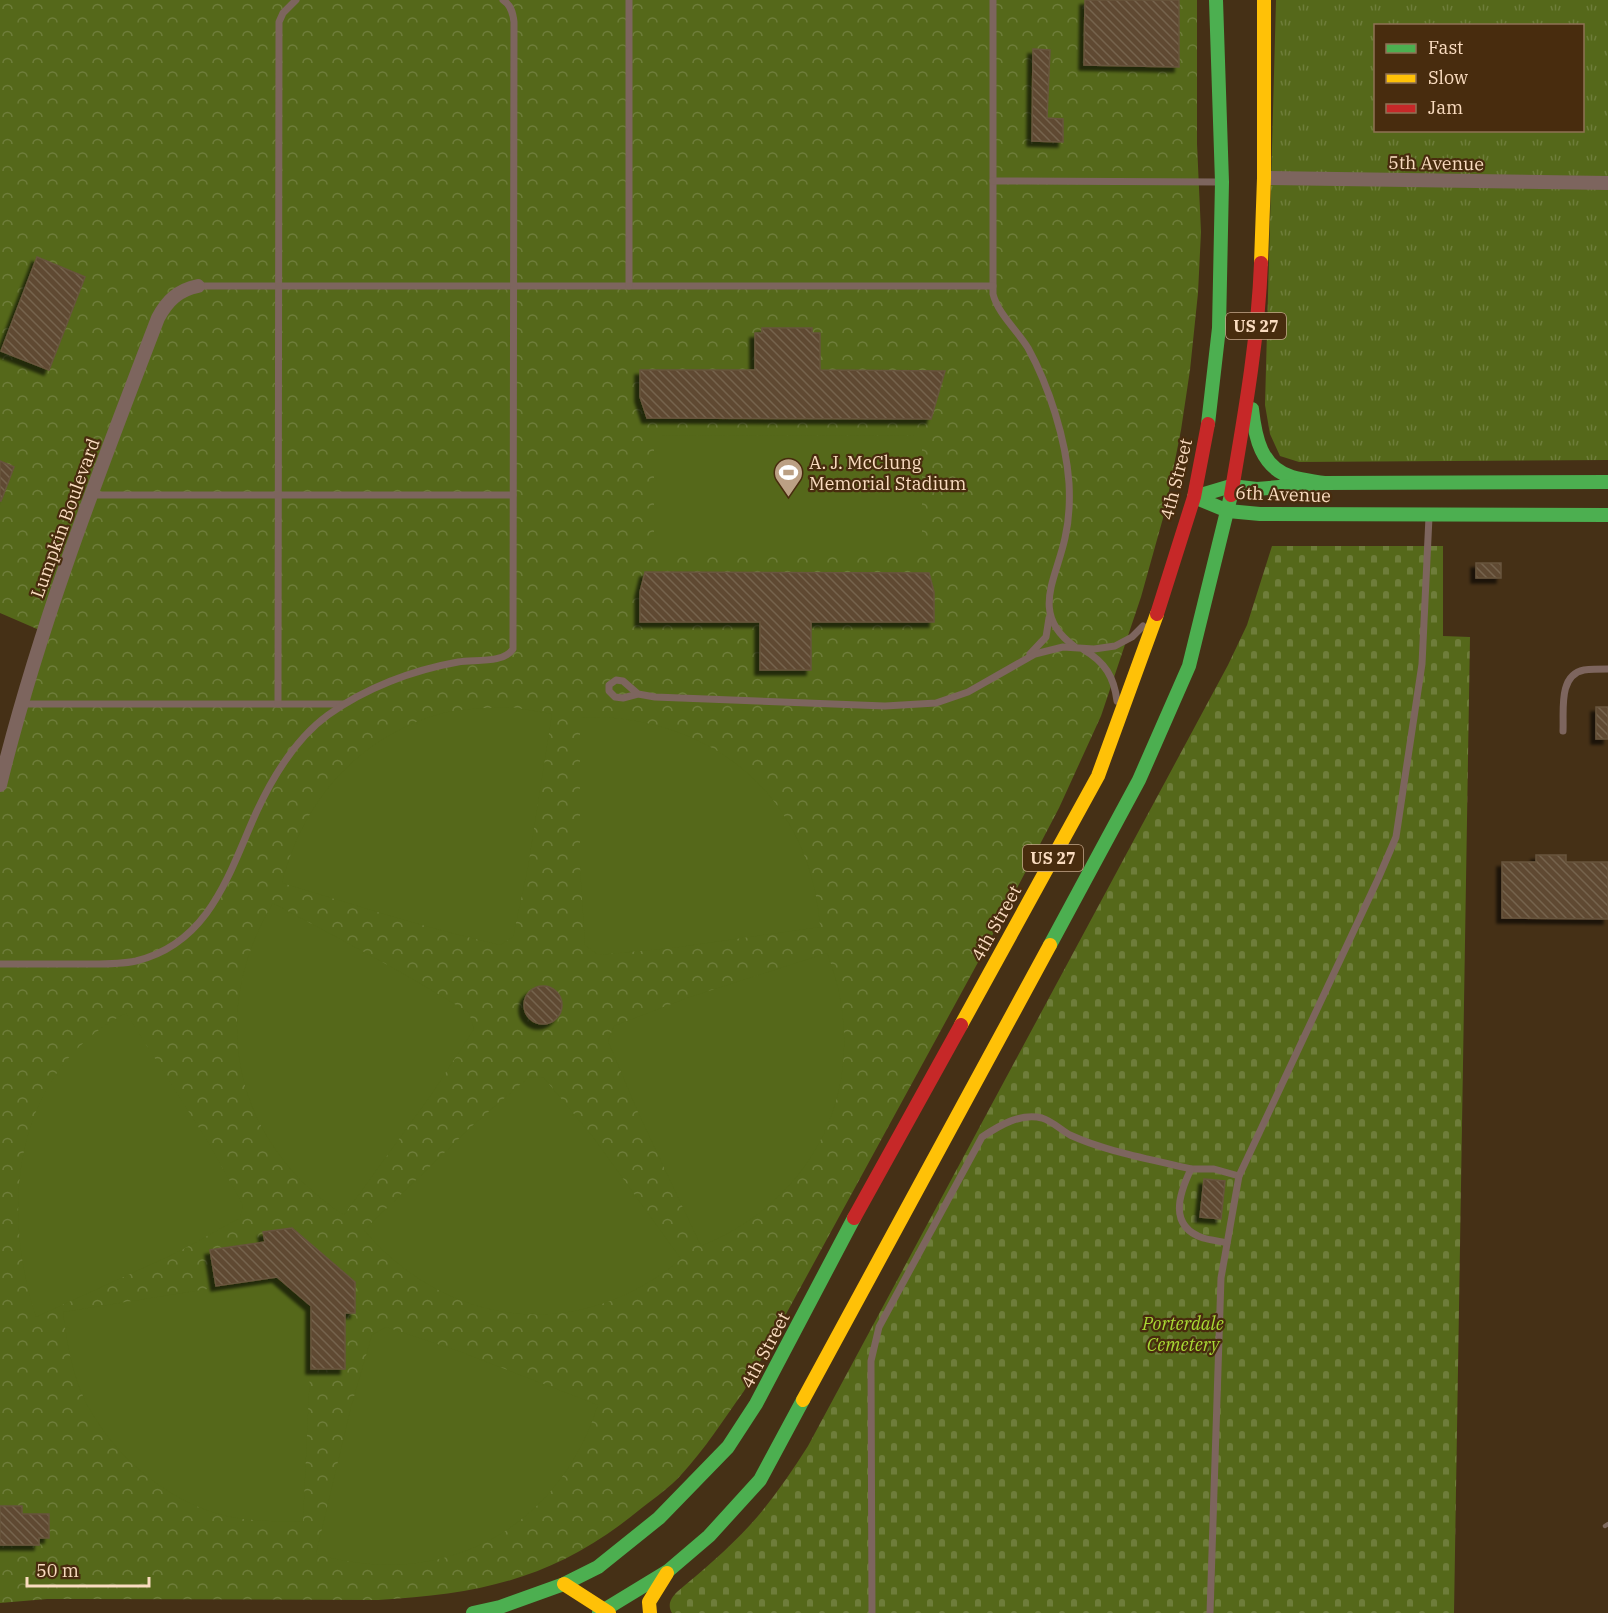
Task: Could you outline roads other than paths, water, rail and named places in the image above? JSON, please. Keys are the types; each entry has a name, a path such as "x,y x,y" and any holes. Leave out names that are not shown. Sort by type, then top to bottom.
{"main road":[{"name":"4th Street","path":"473,1613 500,1607 564,1584 598,1567 659,1518 728,1447 756,1404 852,1221 1098,776 1157,613 1194,497 1208,425 1219,328 1222,182 1216,0"},
{"name":"US 27","path":"604,1612 668,1571 709,1536 760,1480 1123,812 1189,666 1228,511 1249,386 1260,288 1264,178 1264,0"},
{"path":"1249,386 1256,439 1268,461 1286,475 1324,483"},
{"name":"6th Avenue","path":"1194,497 1231,486 1257,489 1324,483 1608,482"},
{"name":"6th Avenue","path":"1194,497 1228,511 1260,514 1608,515"},
{"path":"650,1613 650,1602 668,1571"},
{"path":"564,1584 604,1612"}],"street":[{"name":"5th Avenue","path":"1264,178 1608,183"},
{"name":"Lumpkin Boulevard","path":"0,785 51,609 91,495 162,311 178,293 198,286"}],"lane":[{"path":"278,705 279,22 283,13 296,0"},
{"path":"0,964 124,963 148,957 172,945 198,922 219,896 231,874 256,812 289,755 315,725 369,691 417,672 455,663 502,658 511,652 513,647 514,22 512,11 503,0"},
{"path":"629,0 629,286"},
{"path":"993,0 993,294 996,303 1026,345 1042,377 1066,461 1070,498 1065,537 1049,593 1046,637 1027,657"},
{"path":"993,181 1222,182"},
{"path":"198,286 993,286"},
{"path":"91,495 513,495"},
{"path":"1210,1613 1221,1278 1239,1176 1396,837 1422,664 1430,514"},
{"path":"1049,612 1060,634 1100,661 1111,675 1116,695 1117,723"},
{"path":"638,694 805,703 925,705 968,692 1027,657 1053,648 1104,648 1123,642 1157,613"},
{"path":"1563,731 1564,689 1572,675 1583,670 1608,669"},
{"path":"22,704 344,705"},
{"path":"872,1613 871,1361 879,1327 982,1137 1003,1123 1026,1117 1043,1118 1070,1135 1128,1153 1191,1169 1214,1169 1239,1176"},
{"path":"1191,1169 1181,1190 1179,1214 1188,1231 1202,1238 1227,1243"}],"place":[{"name":"A. J. McClung Memorial Stadium","path":"788,498"}],"park label":[{"name":"Porterdale Cemetery","path":"1183,1333"}]}
